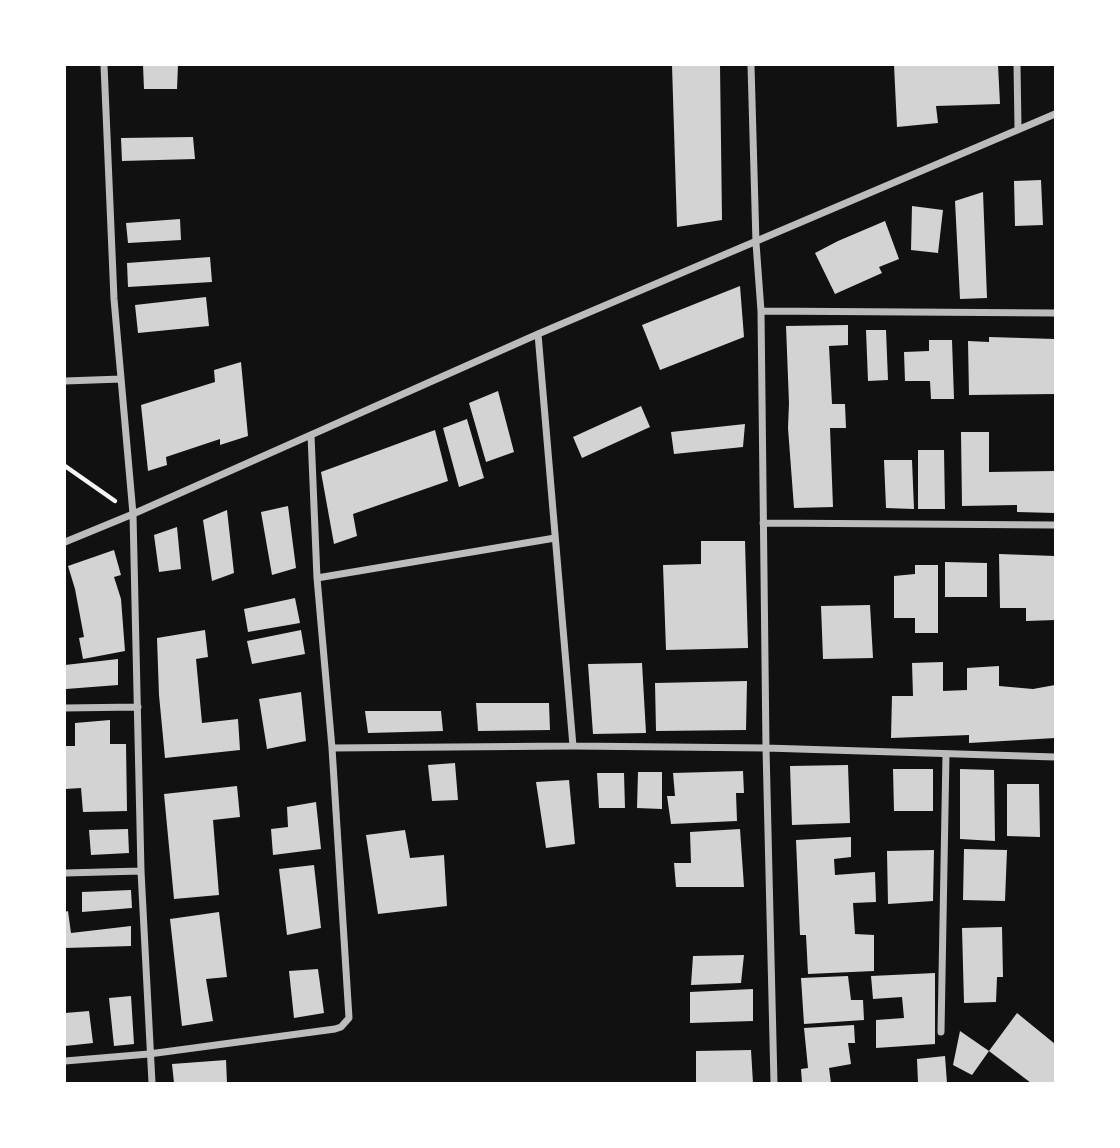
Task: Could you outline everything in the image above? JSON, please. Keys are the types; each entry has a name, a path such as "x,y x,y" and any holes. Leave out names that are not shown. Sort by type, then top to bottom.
{"street":[{"path":"103,65 114,299 132,514 141,871 152,1083"},
{"path":"751,65 756,243 761,311 766,748 774,1083"},
{"path":"1017,65 1018,128"},
{"path":"65,542 538,334 1055,114"},
{"path":"761,311 1055,313"},
{"path":"538,334 573,746"},
{"path":"65,381 121,379"},
{"path":"65,1061 149,1054 335,1029 341,1027 349,1018 332,748 317,578 311,435"},
{"path":"763,523 1055,525"},
{"path":"317,578 555,538"},
{"path":"65,708 138,707"},
{"path":"332,748 766,748 1055,757"},
{"path":"941,1032 946,754"},
{"path":"65,873 141,871"}],"path":[{"path":"65,466 132,514"}],"building":[{"path":"143,65 178,65 177,89 144,89"},
{"path":"672,65 720,65 722,220 677,227"},
{"path":"894,65 998,65 1000,104 936,106 938,123 897,127"},
{"path":"193,137 195,159 122,161 121,138"},
{"path":"1041,180 1043,225 1015,226 1014,181"},
{"path":"983,192 987,298 960,299 955,201"},
{"path":"912,206 943,210 938,253 911,250"},
{"path":"180,219 181,240 128,243 126,223"},
{"path":"885,221 899,259 879,267 882,273 835,294 815,253"},
{"path":"210,257 212,282 128,287 127,263"},
{"path":"740,286 744,337 660,370 642,325"},
{"path":"206,297 209,326 138,333 135,305"},
{"path":"848,325 848,345 829,346 832,404 845,404 846,428 830,428 833,507 794,508 788,428 786,326"},
{"path":"866,330 886,330 888,380 868,381"},
{"path":"989,337 1055,339 1055,394 969,395 968,341 989,342"},
{"path":"929,340 952,340 954,399 931,399 930,381 905,381 904,352 929,351"},
{"path":"241,362 248,436 220,445 220,439 166,457 167,465 148,471 141,405 215,382 214,370"},
{"path":"498,391 514,452 486,462 469,403"},
{"path":"641,406 650,427 582,458 573,437"},
{"path":"467,419 484,478 459,487 443,428"},
{"path":"745,424 743,447 674,454 671,432"},
{"path":"435,430 448,481 353,514 357,536 334,544 321,472"},
{"path":"961,432 989,432 989,472 1055,471 1055,513 1017,512 1017,505 962,506"},
{"path":"918,450 944,450 945,509 918,509"},
{"path":"884,460 912,460 914,509 886,508"},
{"path":"288,506 296,568 272,575 261,512"},
{"path":"227,510 234,573 212,581 203,520"},
{"path":"177,527 181,569 159,572 154,535"},
{"path":"701,541 745,541 748,648 666,650 663,565 701,564"},
{"path":"114,550 121,575 114,577 121,599 125,651 83,659 79,638 84,637 68,566"},
{"path":"999,554 1055,556 1055,620 1026,621 1026,608 1000,608"},
{"path":"945,562 987,563 987,597 945,597"},
{"path":"915,565 938,565 938,633 915,633 915,618 894,618 894,576 915,574"},
{"path":"295,598 300,623 248,632 244,609"},
{"path":"870,605 873,658 823,659 821,606"},
{"path":"205,630 208,657 196,659 202,723 238,719 240,750 165,758 157,638"},
{"path":"301,630 305,654 252,664 247,641"},
{"path":"118,659 118,685 66,689 65,665"},
{"path":"943,662 943,691 967,690 967,668 999,666 999,686 1033,689 1055,685 1055,738 969,743 969,735 891,738 892,696 913,696 912,663"},
{"path":"642,663 646,733 593,734 588,664"},
{"path":"747,681 746,730 656,731 655,683"},
{"path":"301,692 306,741 267,749 259,699"},
{"path":"476,703 549,703 550,730 478,731"},
{"path":"365,711 441,711 443,731 368,733"},
{"path":"110,720 110,744 126,744 127,811 83,812 81,788 65,789 65,746 75,746 75,723"},
{"path":"455,763 458,800 432,801 428,765"},
{"path":"848,765 850,823 792,825 790,766"},
{"path":"893,769 933,769 933,811 894,811"},
{"path":"960,769 994,770 995,841 960,839"},
{"path":"743,771 744,793 736,793 737,821 671,824 667,796 675,796 673,773"},
{"path":"638,772 662,772 662,809 637,808"},
{"path":"597,773 624,773 625,808 599,808"},
{"path":"569,780 575,844 546,848 536,782"},
{"path":"1007,784 1039,784 1040,837 1007,836"},
{"path":"237,786 240,817 213,820 219,895 174,899 164,794"},
{"path":"316,802 321,849 273,855 271,829 288,827 287,807"},
{"path":"128,829 129,853 91,855 89,830"},
{"path":"740,829 744,887 676,887 674,863 691,863 690,832"},
{"path":"405,830 410,858 444,855 447,906 378,914 366,835"},
{"path":"851,837 851,857 834,859 835,875 875,872 876,902 853,903 855,934 874,935 874,971 808,974 806,935 800,935 796,840"},
{"path":"964,849 1007,850 1005,901 963,900"},
{"path":"934,850 933,901 888,904 887,851"},
{"path":"314,865 321,928 287,935 279,869"},
{"path":"131,890 132,908 82,912 82,892"},
{"path":"68,911 71,933 131,926 131,946 65,948 65,912"},
{"path":"219,912 227,977 206,979 213,1021 182,1026 170,919"},
{"path":"1002,927 1003,977 997,977 996,1002 964,1003 962,928"},
{"path":"744,955 741,983 691,985 693,956"},
{"path":"318,969 324,1013 294,1018 289,971"},
{"path":"935,973 935,1044 876,1048 876,1020 904,1018 902,997 873,999 871,976"},
{"path":"848,976 851,1000 863,1000 864,1020 804,1024 801,978"},
{"path":"753,989 753,1021 690,1023 690,992"},
{"path":"131,996 134,1044 114,1046 109,998"},
{"path":"89,1011 93,1043 65,1046 65,1013"},
{"path":"1017,1013 1055,1044 1055,1083 1031,1083 989,1051"},
{"path":"854,1025 855,1043 848,1043 851,1064 829,1068 831,1083 802,1083 801,1069 808,1068 804,1028"},
{"path":"960,1031 989,1051 972,1075 953,1065"},
{"path":"751,1050 753,1083 696,1083 696,1051"},
{"path":"945,1056 947,1083 918,1083 917,1059"},
{"path":"226,1060 227,1083 174,1083 172,1064"}]}
